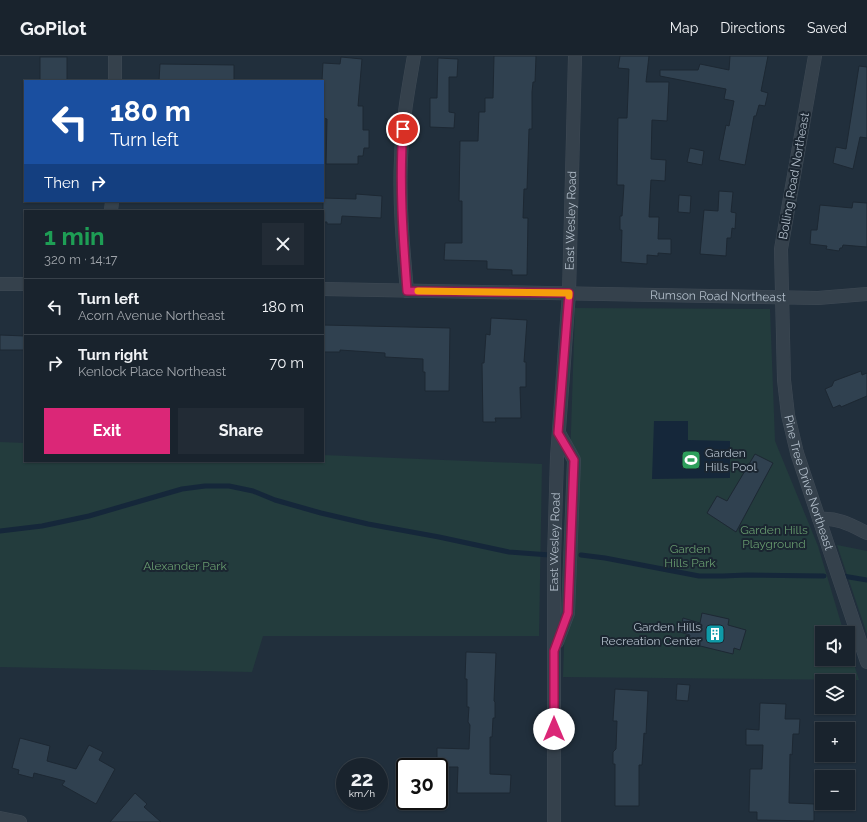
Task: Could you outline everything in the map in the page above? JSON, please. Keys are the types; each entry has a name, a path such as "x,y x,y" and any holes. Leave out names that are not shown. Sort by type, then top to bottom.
{"street":[{"path":"115,56 115,80"},
{"path":"407,291 401,212 401,159 406,100 414,56"},
{"name":"East Wesley Road","path":"554,822 554,651 568,613 574,460 558,433 569,293 575,56"},
{"name":"Bolling Road Northeast","path":"781,297 781,249 815,56"},
{"path":"0,284 24,284"},
{"name":"Rumson Road Northeast","path":"324,289 818,298 867,294"},
{"name":"Pine Tree Drive Northeast","path":"781,297 784,380 788,415 797,453 867,662"},
{"path":"819,519 829,518 838,520 867,532"},
{"path":"0,818 20,822"}],"green space":[{"name":"Garden Hills Park","path":"575,308 770,309 775,441 818,546 842,626 815,626 815,666 855,666 859,680 855,680 855,674 815,674 815,680 563,677"},
{"name":"Alexander Park","path":"0,442 24,443 24,462 324,462 324,455 542,464 539,636 263,636 252,672 0,667"},
{"path":"837,545 867,551 867,634"}],"water":[{"name":"Garden Hills Pool","path":"654,421 688,421 688,440 730,441 730,478 652,479"}],"building":[{"path":"494,56 536,56 535,82 533,82 532,92 532,129 529,129 527,189 524,189 523,218 528,218 527,275 512,275 512,270 487,269 487,261 444,260 445,243 462,243 462,201 459,201 460,141 478,141 479,112 485,112 485,98 493,98"},
{"path":"620,56 649,56 646,82 669,82 667,121 652,120 651,159 666,160 665,181 651,180 649,217 659,217 658,239 671,239 671,254 658,253 658,256 647,255 647,264 621,262 622,230 620,230 620,216 622,216 624,185 617,185 618,118 627,118 629,69 618,68"},
{"path":"730,56 768,56 761,91 768,93 765,106 759,105 756,116 754,116 745,165 719,160 726,125 729,126 734,101 724,99 726,89 660,76 660,70 698,70 700,64 729,70"},
{"path":"40,57 67,57 67,80 40,80"},
{"path":"341,57 362,59 358,106 363,106 363,130 369,130 369,148 364,148 363,156 358,156 358,164 326,164 327,119 324,118 324,80 322,80 323,63 340,64"},
{"path":"438,58 458,59 457,77 449,77 449,112 455,113 454,128 430,127 430,98 437,98"},
{"path":"160,64 234,65 234,80 159,80"},
{"path":"859,66 867,67 867,138 860,137 853,169 833,163 836,147 846,149"},
{"path":"690,148 704,151 702,165 687,162"},
{"path":"719,191 733,192 731,212 736,213 735,229 732,228 731,238 727,238 726,256 700,254 704,210 718,211"},
{"path":"356,194 382,196 381,218 342,216 341,224 327,224 327,222 324,222 324,198 356,199"},
{"path":"679,195 691,196 690,213 678,212"},
{"path":"853,202 867,203 867,247 843,245 839,251 826,249 827,246 810,244 811,230 817,230 820,205 852,208"},
{"path":"491,318 527,320 524,362 526,362 526,387 520,387 521,418 495,418 496,422 483,422 482,363 484,363 486,334 490,335"},
{"path":"324,325 450,328 449,391 425,391 423,359 385,357 385,353 340,350 340,352 324,352"},
{"path":"0,335 24,336 24,350 0,350"},
{"path":"861,371 862,375 867,373 867,396 841,407 840,405 833,408 825,389 832,386 834,381"},
{"path":"755,454 773,463 736,532 707,513 717,496 727,501"},
{"name":"Garden Hills Recreation Center","path":"702,613 729,619 728,625 746,630 740,650 734,648 733,654 688,643 690,635 680,632 683,618 700,623"},
{"path":"466,652 496,653 494,701 495,718 493,718 492,737 490,737 490,774 511,775 510,793 457,793 458,767 448,767 448,758 437,758 437,748 469,749 469,707 467,707 467,679 465,679"},
{"path":"677,684 690,685 688,701 676,700"},
{"path":"615,689 648,691 646,734 644,733 642,765 639,765 639,806 615,806 615,764 613,764 613,752 616,749 617,721 613,721"},
{"path":"760,703 786,704 785,719 800,719 799,734 793,734 792,755 790,754 789,803 814,804 814,821 757,820 757,812 749,812 750,769 762,769 763,745 746,745 746,729 759,730"},
{"path":"20,738 50,746 47,761 76,769 89,745 103,752 99,760 115,769 96,804 62,785 65,781 34,773 33,778 18,774 19,770 12,768"},
{"path":"135,793 147,804 144,807 161,822 110,822"}],"waterway":[{"path":"0,531 42,526 89,516 182,489 205,486 229,486 253,491 275,500 321,513 368,524 509,552 550,555"},
{"path":"581,555 605,558 699,576 824,576"},
{"path":"843,576 867,580"}],"slow traffic":[{"path":"418,291 569,293 569,296"}],"place":[{"name":"Garden Hills Pool","path":"691,460"},
{"name":"Garden Hills Recreation Center","path":"715,634"}],"route":[{"path":"403,129 401,159 401,212 407,291 569,293 558,433 574,460 568,613 554,651 554,729"}],"park label":[{"name":"Garden Hills Playground","path":"774,537"}]}
